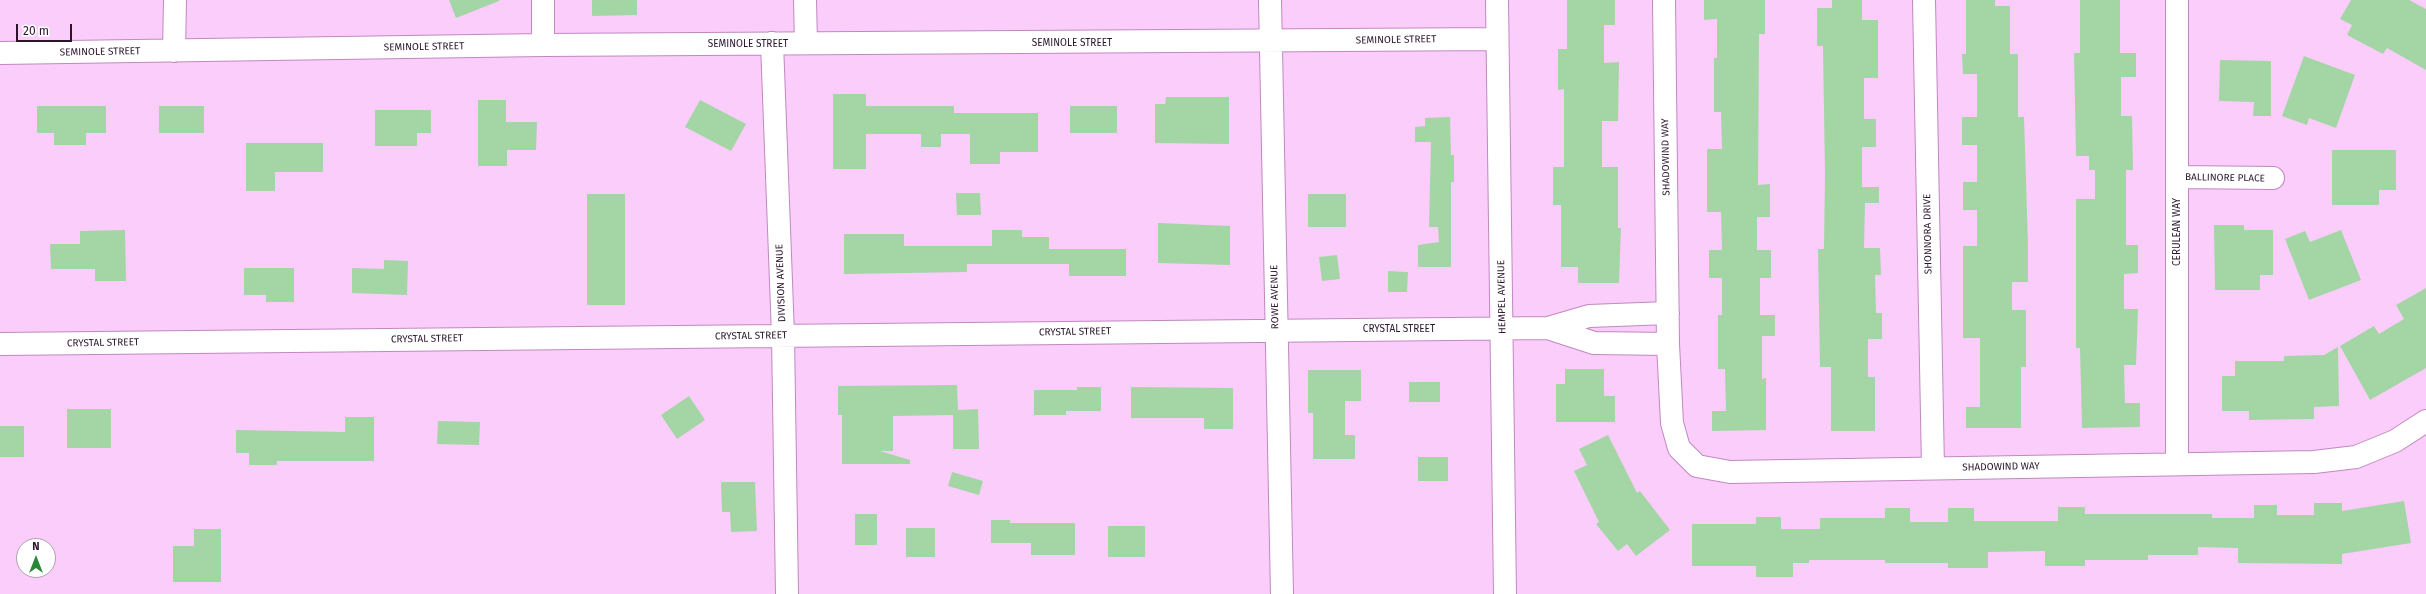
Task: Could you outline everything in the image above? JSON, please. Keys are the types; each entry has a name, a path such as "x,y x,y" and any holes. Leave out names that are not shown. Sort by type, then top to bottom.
{"street":[{"path":"174,51 175,0"},
{"path":"543,0 543,45"},
{"path":"805,0 806,43"},
{"name":"ROWE AVENUE","path":"1270,0 1275,329 1282,594"},
{"name":"HEMPEL AVENUE","path":"1497,0 1505,594"},
{"name":"SHADOWIND WAY","path":"1664,0 1668,344 1672,423 1679,448 1697,466 1730,472 2314,462 2356,457 2395,441 2426,421"},
{"name":"SHONNORA DRIVE","path":"1924,0 1933,468"},
{"name":"CERULEAN WAY","path":"2177,0 2177,464"},
{"name":"SEMINOLE STREET","path":"0,53 543,45 1271,42 1497,39"},
{"name":"DIVISION AVENUE","path":"772,43 783,335 787,594"},
{"name":"BALLINORE PLACE","path":"2177,177 2272,178"},
{"path":"1502,328 1548,328 1590,316 1668,313"},
{"name":"CRYSTAL STREET","path":"0,344 1275,329 1502,328"},
{"path":"1548,328 1594,343 1668,344"}],"building":[{"path":"449,0 499,0 499,1 456,18"},
{"path":"592,0 637,0 637,15 592,16"},
{"path":"1567,0 1615,0 1615,25 1604,25 1604,63 1619,62 1618,121 1602,121 1602,167 1618,167 1618,228 1621,228 1619,283 1578,283 1578,267 1561,267 1561,205 1553,205 1553,167 1564,167 1564,89 1558,90 1558,49 1567,49"},
{"path":"1704,0 1765,0 1765,34 1759,34 1758,185 1770,184 1770,217 1757,217 1757,250 1771,250 1771,278 1760,278 1760,315 1775,315 1775,336 1762,336 1762,379 1766,378 1766,430 1712,431 1712,411 1726,411 1725,369 1718,369 1718,315 1722,315 1722,278 1709,278 1709,250 1722,250 1721,212 1707,212 1707,149 1722,149 1721,112 1714,112 1714,58 1717,58 1717,19 1704,20"},
{"path":"1832,0 1862,0 1862,20 1878,20 1878,78 1864,78 1864,119 1876,119 1876,147 1862,147 1862,187 1879,187 1879,203 1865,203 1864,248 1880,248 1881,275 1875,275 1876,313 1882,313 1882,339 1868,339 1868,377 1875,377 1875,431 1831,431 1831,367 1820,367 1818,249 1824,249 1825,175 1823,46 1817,46 1817,8 1832,8"},
{"path":"1966,0 1995,0 1995,6 2010,6 2010,54 2018,54 2018,117 2024,117 2028,246 2028,282 2012,282 2012,310 2026,310 2026,367 2021,367 2021,428 1966,428 1966,407 1980,407 1980,338 1963,338 1963,246 1977,246 1977,210 1963,210 1963,182 1977,182 1977,145 1962,145 1962,117 1977,117 1977,74 1963,74 1962,54 1966,54"},
{"path":"2080,0 2120,0 2120,53 2136,53 2136,77 2121,77 2121,116 2132,116 2133,170 2126,170 2126,245 2138,245 2138,273 2124,274 2124,309 2138,309 2136,365 2124,365 2125,403 2140,403 2140,427 2082,428 2080,348 2076,348 2076,199 2095,199 2095,170 2089,170 2089,156 2076,156 2074,53 2080,53"},
{"path":"2351,0 2409,0 2426,9 2426,70 2387,48 2383,54 2347,35 2352,25 2340,19"},
{"path":"2304,56 2355,75 2336,128 2309,118 2307,125 2282,116"},
{"path":"2220,60 2271,61 2271,116 2253,116 2254,102 2219,101"},
{"path":"833,94 866,94 866,106 954,106 954,113 1038,113 1038,152 1000,152 1000,164 970,164 970,134 941,134 941,147 921,147 921,134 866,134 866,169 833,169"},
{"path":"1166,97 1229,97 1229,144 1155,143 1155,104 1165,104"},
{"path":"478,100 506,100 506,122 537,122 536,150 507,150 507,166 478,166"},
{"path":"700,100 746,124 731,151 685,127"},
{"path":"37,106 106,106 106,133 86,133 86,145 54,145 54,133 37,133"},
{"path":"159,106 204,106 204,133 159,133"},
{"path":"1070,106 1117,106 1117,133 1070,133"},
{"path":"375,110 431,110 431,133 417,133 417,146 375,146"},
{"path":"1450,117 1451,155 1454,155 1454,182 1451,182 1451,267 1418,267 1418,245 1439,242 1438,227 1429,227 1431,142 1415,142 1415,127 1425,126 1425,118"},
{"path":"246,143 323,143 323,172 275,172 275,191 246,191"},
{"path":"2332,150 2396,150 2396,190 2379,190 2379,205 2332,205"},
{"path":"956,193 980,193 981,215 957,215"},
{"path":"587,194 625,194 625,305 587,305"},
{"path":"1308,194 1346,194 1346,227 1308,227"},
{"path":"1158,223 1230,226 1230,265 1158,263"},
{"path":"2214,225 2244,225 2244,230 2273,230 2273,275 2260,275 2260,290 2215,290"},
{"path":"125,230 126,281 95,281 95,269 51,269 50,244 80,244 80,231"},
{"path":"992,230 1022,230 1022,237 1049,237 1049,249 1126,249 1126,276 1069,276 1069,264 967,264 967,272 844,274 844,234 904,234 904,246 992,246"},
{"path":"2341,230 2361,280 2309,300 2285,239 2305,231 2310,242"},
{"path":"1337,255 1340,279 1322,281 1319,257"},
{"path":"384,260 408,261 407,295 352,293 352,268 384,269"},
{"path":"244,268 294,268 294,302 266,302 266,295 244,295"},
{"path":"1388,271 1408,272 1407,292 1388,292"},
{"path":"2426,288 2426,368 2370,400 2340,346 2374,326 2379,334 2404,319 2396,305"},
{"path":"2338,347 2339,406 2314,407 2314,419 2249,420 2249,411 2222,411 2222,376 2235,376 2235,361 2284,361 2284,356 2324,355"},
{"path":"1565,369 1604,369 1604,396 1615,396 1615,422 1556,422 1556,384 1565,384"},
{"path":"1308,370 1361,370 1361,401 1345,401 1345,435 1355,435 1355,459 1313,459 1313,413 1308,413"},
{"path":"1409,382 1440,382 1440,402 1409,402"},
{"path":"957,385 958,410 978,409 979,449 953,449 953,415 893,416 893,451 880,451 910,460 910,464 842,464 842,415 838,415 838,386"},
{"path":"1077,387 1101,387 1101,411 1066,411 1066,415 1034,415 1034,390 1077,390"},
{"path":"1131,387 1233,388 1233,429 1204,429 1204,418 1131,418"},
{"path":"689,396 705,420 677,439 661,415"},
{"path":"67,409 111,409 111,448 67,448"},
{"path":"345,417 374,417 374,461 277,461 277,465 249,465 249,453 236,453 236,430 345,432"},
{"path":"438,421 480,422 479,445 437,444"},
{"path":"0,426 24,426 24,457 0,457"},
{"path":"1608,435 1637,493 1640,491 1670,530 1636,556 1627,544 1618,551 1596,524 1599,522 1574,471 1587,465 1579,449"},
{"path":"1418,457 1448,457 1448,481 1418,481"},
{"path":"952,472 983,481 979,495 948,486"},
{"path":"721,482 755,482 757,531 731,532 730,512 722,512"},
{"path":"2404,501 2411,543 2342,554 2342,564 2238,563 2238,548 2198,547 2198,555 2148,555 2148,560 2085,560 2085,566 2045,566 2045,551 1988,552 1988,568 1948,568 1948,563 1885,563 1885,560 1809,560 1809,563 1793,563 1793,577 1756,577 1756,566 1692,566 1692,524 1756,524 1756,517 1781,517 1781,529 1820,529 1820,518 1885,518 1885,508 1910,508 1910,522 1948,522 1948,508 1974,508 1974,521 2058,521 2058,507 2085,507 2085,514 2212,514 2212,518 2254,518 2254,505 2277,505 2277,515 2314,515 2314,503 2342,503 2342,511"},
{"path":"855,514 877,514 877,545 855,545"},
{"path":"991,520 1010,520 1010,523 1075,523 1075,555 1031,555 1031,543 991,543"},
{"path":"1108,526 1145,526 1145,557 1108,557"},
{"path":"906,528 935,528 935,557 906,557"},
{"path":"194,529 221,529 221,582 173,582 173,546 194,546"}]}
